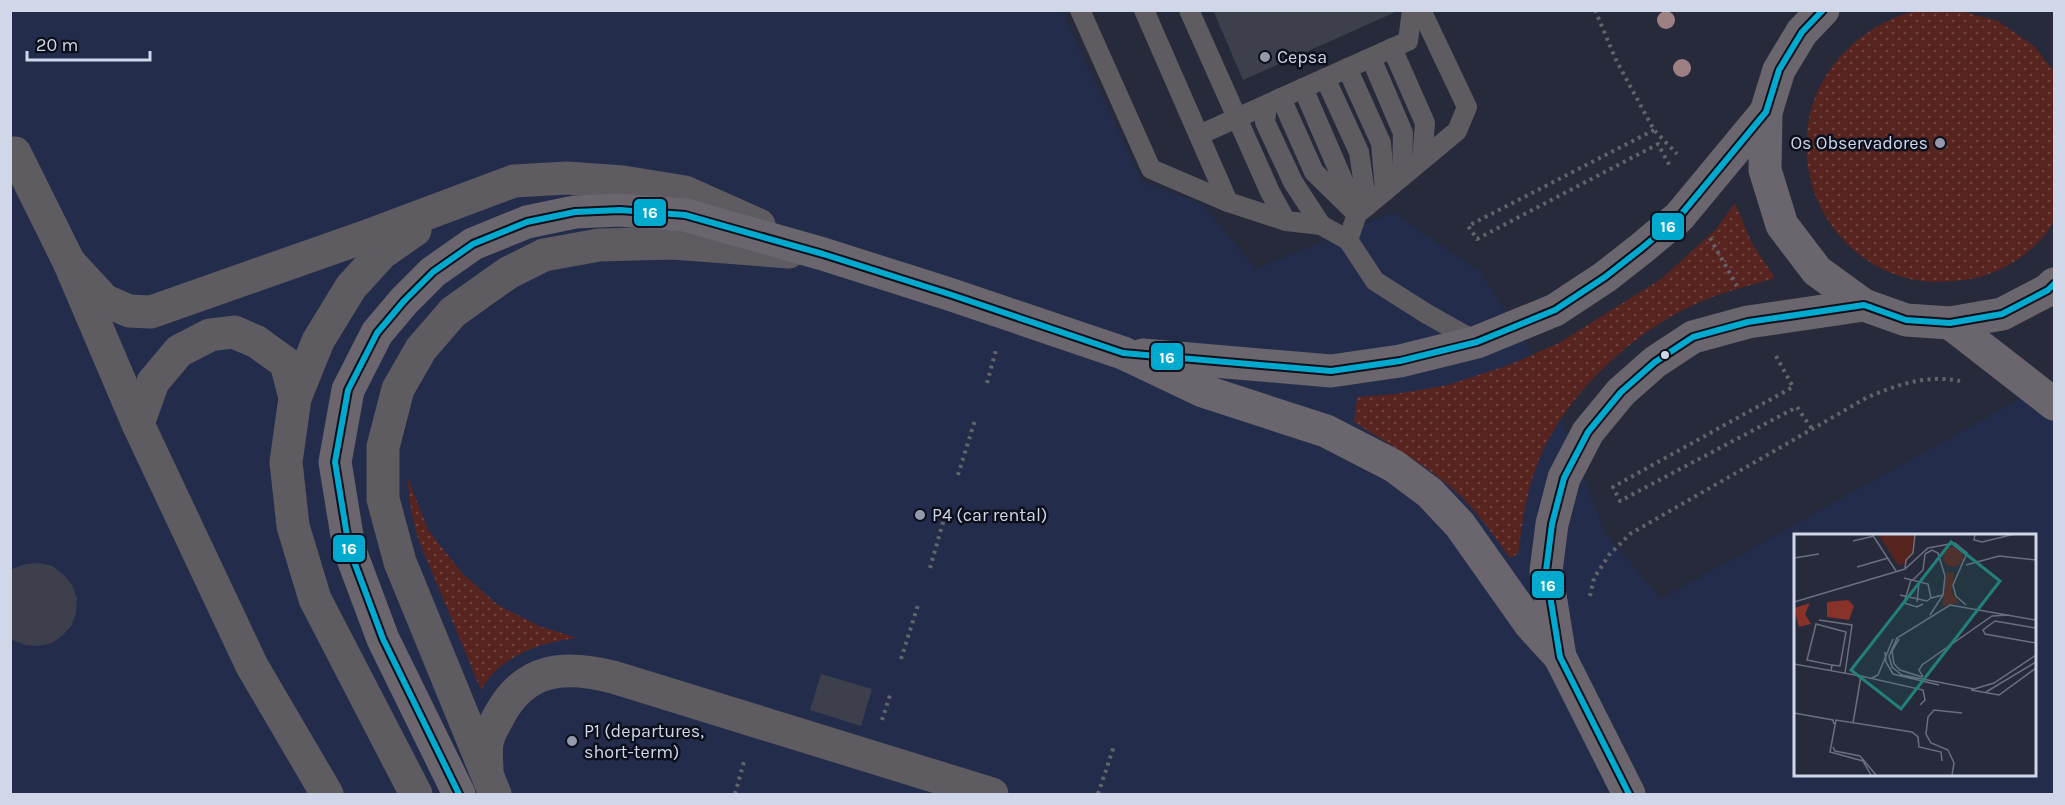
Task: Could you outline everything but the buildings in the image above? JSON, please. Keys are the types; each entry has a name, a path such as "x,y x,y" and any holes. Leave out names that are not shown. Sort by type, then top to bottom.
{"street":[{"path":"1823,10 1802,32 1779,70 1766,112 1765,170 1782,225 1817,271 1864,305 1906,320 1950,323 2002,314 2055,284"},
{"path":"1123,353 1331,371 1400,361 1478,342 1554,310 1605,278 1679,217 1766,112"},
{"path":"12,152 69,262 138,424 252,666 327,795"},
{"path":"69,262 104,300 129,311 151,312 514,181 567,178 623,182 685,192 823,254"},
{"path":"416,795 315,599 292,526 286,462 295,398 318,341 351,287 382,254 451,204"},
{"path":"459,795 383,639 349,548 335,462 348,390 377,333 404,301 433,272 473,244 526,222 575,212 620,210 685,214 949,294 1123,353 1203,391 1326,431 1394,466 1430,493 1460,525 1530,624 1560,657 1629,795"},
{"path":"491,787 400,562 383,498 383,447 398,389 421,349 453,312 508,273 544,255 599,245 673,243 823,254"},
{"path":"1560,657 1546,571 1552,524 1564,478 1588,432 1621,392 1655,362 1693,337 1748,322 1864,305"},
{"path":"1950,323 2055,404"},
{"path":"138,424 153,382 179,351 210,335 234,332 257,342 286,363 295,398"},
{"path":"491,787 487,741 510,697 527,682 549,673 573,669 613,677 992,795"}],"lane":[{"path":"1080,10 1150,169 1228,202 1286,221 1321,225 1348,240 1375,280 1427,314 1478,342"},
{"path":"1189,10 1270,192 1286,221"},
{"path":"1199,135 1408,41 1412,10"},
{"path":"1348,240 1362,210 1457,131 1467,107 1421,10"},
{"path":"1145,11 1228,202"},
{"path":"1392,48 1425,123 1422,160"},
{"path":"1371,58 1403,133 1402,177"},
{"path":"1347,68 1381,143 1385,191"},
{"path":"1325,78 1359,153 1362,210"},
{"path":"1303,88 1362,210"},
{"path":"1274,101 1314,172 1362,210"},
{"path":"1274,101 1264,122 1293,182 1321,225"}],"path":[{"path":"1595,10 1616,60 1654,130 1677,154"},
{"path":"987,383 997,348"},
{"path":"1588,600 1594,578 1609,555 1630,534 1866,398 1892,387 1921,379 1957,380 1967,383"},
{"path":"1793,387 1613,487 1620,501 1797,407 1812,429"},
{"path":"958,475 975,420"},
{"path":"930,568 946,513"},
{"path":"901,659 919,602"},
{"path":"881,725 890,695"},
{"path":"1098,795 1114,746"},
{"path":"735,795 747,748"}],"shaded area":[{"path":"1957,10 1998,21 2034,46 2054,71 2054,222 2037,244 2002,269 1976,278 1937,282 1919,281 1894,274 1862,257 1837,232 1819,203 1809,171 1807,137 1813,103 1828,72 1853,44 1880,25 1904,14"},
{"path":"10,11 1062,11 1142,181 1202,204 1256,269 1393,212 1480,272 1543,370 1605,533 1661,599 2054,380 2054,794 11,794"},
{"path":"1735,203 1752,243 1775,278 1693,305 1645,333 1600,371 1580,393 1548,440 1533,476 1527,498 1518,554 1510,558 1473,509 1436,475 1354,422 1357,397 1395,394 1448,385 1509,365 1559,343 1661,279 1716,229"},
{"path":"407,476 428,530 462,573 498,605 539,626 577,638 535,647 510,659 489,678 481,690 417,536"}],"transit line":[{"name":"16","path":"459,794 383,639 349,548 335,462 348,390 377,333 433,272 473,244 527,222 575,212 620,210 685,215 823,254 1123,353 1331,371 1400,361 1477,342 1555,310 1605,277 1642,248 1679,217 1766,112 1779,70 1802,32 1823,10"},
{"name":"16","path":"1629,794 1560,657 1546,571 1552,524 1564,478 1588,432 1621,392 1655,362 1693,337 1748,322 1864,305 1906,320 1950,323 2002,314 2048,290 2054,284"}],"place":[{"name":"Cepsa","path":"1265,57"},
{"name":"Os Observadores","path":"1940,143"},
{"name":"P4 (car rental)","path":"920,515"},
{"name":"P1 (departures, short-term)","path":"572,741"}]}
